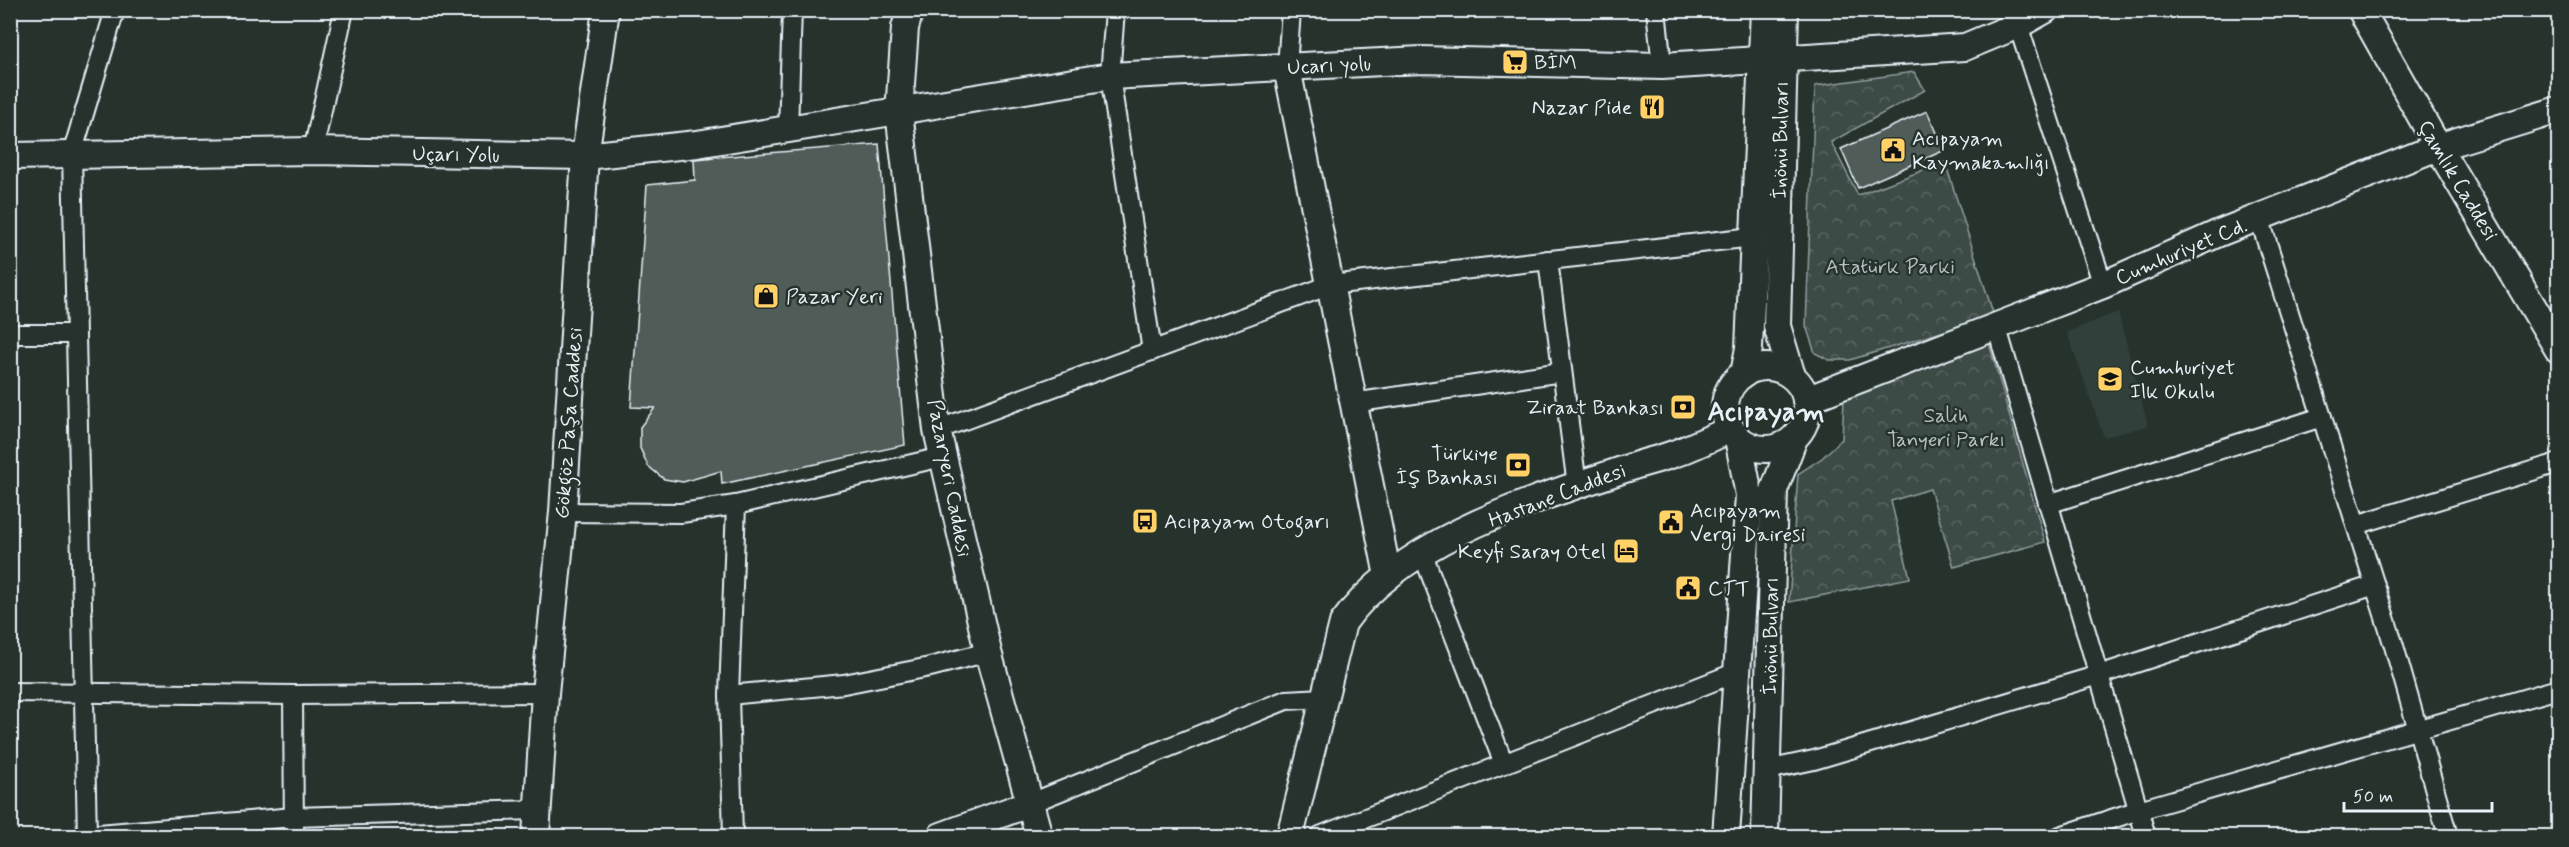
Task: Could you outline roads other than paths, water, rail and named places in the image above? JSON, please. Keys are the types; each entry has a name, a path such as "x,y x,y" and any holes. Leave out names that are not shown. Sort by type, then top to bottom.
{"street":[{"path":"115,10 72,154 87,836 294,817 536,810"},
{"path":"313,151 344,10"},
{"name":"Gökgöz Paşa Caddesi","path":"536,837 545,693 563,512 585,156 606,10"},
{"path":"788,130 792,10"},
{"name":"Pazaryeri Caddesi","path":"910,10 905,28 899,112 937,430 988,652 1039,837"},
{"path":"1115,10 1110,76 1152,351"},
{"path":"1291,10 1287,68 1388,576"},
{"path":"1656,10 1662,66"},
{"name":"İnönü Bulvarı","path":"1764,10 1772,58 1777,326 1792,376"},
{"name":"İnönü Bulvarı","path":"1744,374 1749,348 1754,237 1772,58 1785,10"},
{"name":"Ucarı yolu","path":"899,112 1110,76 1421,60 1662,66 1965,47 2017,18 2045,10"},
{"name":"Çamlık Caddesi","path":"2361,10 2438,147 2559,349"},
{"path":"2017,18 2103,285"},
{"name":"Cumhuriyet Cd.","path":"1806,400 2103,285 2259,217 2438,147 2558,106"},
{"name":"Uçarı Yolu","path":"10,156 313,151 585,156 697,144 899,112"},
{"path":"2259,217 2375,585 2448,837"},
{"path":"937,430 1330,285 1754,237"},
{"path":"1548,260 1577,486"},
{"path":"1995,325 2146,837"},
{"path":"10,334 76,334"},
{"path":"1768,367 1792,376 1801,387 1806,400 1806,414 1802,427 1794,438 1772,449 1748,445 1735,433 1726,417 1728,393 1744,374 1768,367"},
{"path":"1353,403 1562,372"},
{"path":"2048,504 2322,417"},
{"name":"İnönü Bulvarı","path":"1726,837 1749,495 1735,433"},
{"name":"Hastane Caddesi","path":"1290,837 1343,623 1359,600 1422,552 1499,515 1735,433"},
{"name":"İnönü Bulvarı","path":"1766,837 1774,490 1794,438"},
{"path":"563,512 681,513 736,505 942,457"},
{"path":"2356,525 2559,463"},
{"path":"734,837 729,695 736,505"},
{"path":"1422,552 1504,764"},
{"path":"1767,770 1814,760 2099,675 2375,585"},
{"path":"729,695 844,684 930,668 988,652"},
{"path":"1320,837 1737,672"},
{"path":"2060,837 2139,810 2559,689"},
{"path":"10,692 292,695 545,693"},
{"path":"292,695 294,837"},
{"path":"941,837 1286,700 1325,698"}],"place":[{"name":"BİM","path":"1515,62"},
{"name":"Nazar Pide","path":"1652,107"},
{"name":"Acıpayam Kaymakamlığı","path":"1893,150"},
{"name":"Pazar Yeri","path":"766,296"},
{"name":"Cumhuriyet Ilk Okulu","path":"2110,379"},
{"name":"Ziraat Bankası","path":"1683,407"},
{"name":"Türkiye İş Bankası","path":"1518,465"},
{"name":"Acıpayam Otogarı","path":"1145,521"},
{"name":"Acıpayam Vergi Dairesi","path":"1671,522"},
{"name":"Keyfi Saray Otel","path":"1626,551"},
{"name":"CTT","path":"1688,588"}],"district":[{"name":"Acıpayam","path":"1766,411"}],"park label":[{"name":"Atatürk Parki","path":"1890,266"},
{"name":"Salih Tanyeri Parkı","path":"1946,427"}]}
